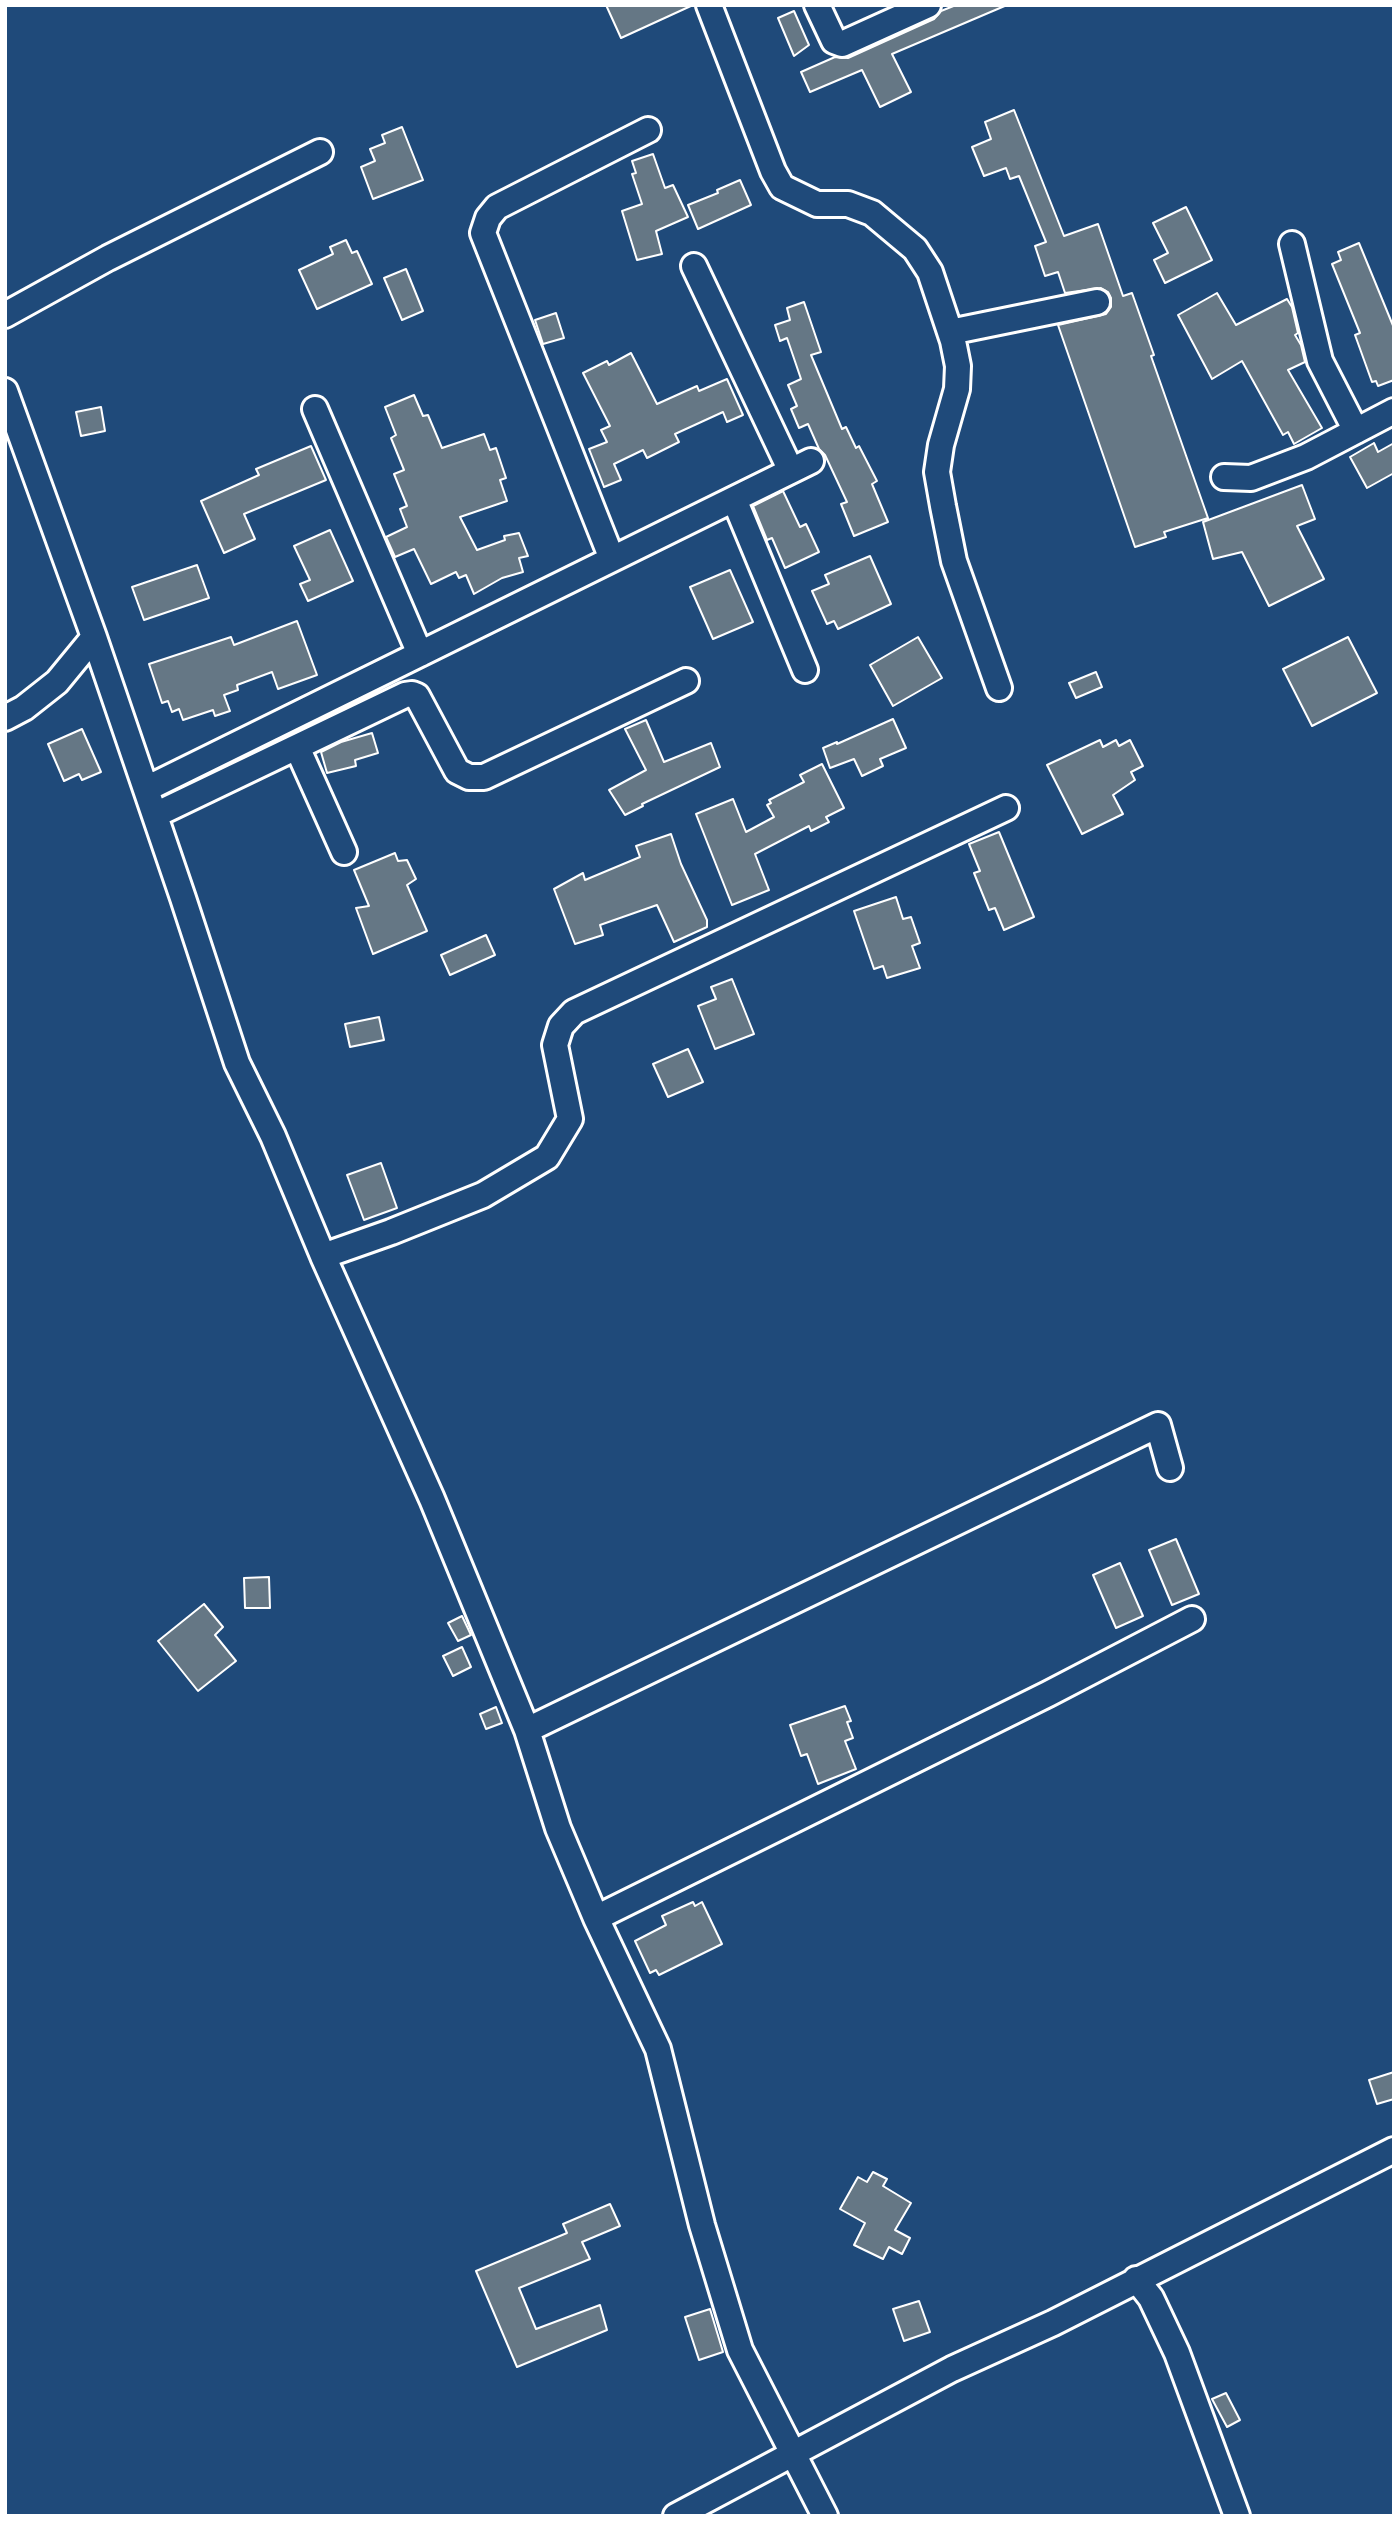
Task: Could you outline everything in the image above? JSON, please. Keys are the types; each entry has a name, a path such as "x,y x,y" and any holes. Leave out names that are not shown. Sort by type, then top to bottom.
{"street":[{"path":"709,5 773,171 782,187 817,204 848,204 872,213 915,249 930,272 958,366 957,389 940,445 937,472 954,561 999,688"},
{"path":"817,5 834,41 842,44 928,5"},
{"path":"612,559 483,233 488,218 496,207 648,130"},
{"path":"5,315 108,258 320,152"},
{"path":"1292,244 1320,361 1356,431"},
{"path":"146,789 801,466 694,266"},
{"path":"950,332 1097,302"},
{"path":"5,391 94,637 237,1063 273,1136 323,1256 432,1499 527,1730 558,1828 596,1918 658,2049 702,2225 740,2350 825,2516"},
{"path":"315,409 420,654"},
{"path":"1224,477 1251,478 1307,457 1394,411"},
{"path":"734,499 804,670"},
{"path":"5,718 24,708 57,682 94,637"},
{"path":"155,815 405,695 417,696 457,771 469,777 484,777 687,681"},
{"path":"297,747 344,852"},
{"path":"323,1256 483,1195 547,1157 570,1119 555,1045 561,1026 574,1012 1006,808"},
{"path":"527,1730 1158,1425 1170,1468"},
{"path":"596,1918 1192,1619"},
{"path":"676,2516 952,2369 1053,2323 1394,2150"},
{"path":"1136,2279 1151,2298 1177,2353 1237,2516"}],"building":[{"path":"606,5 693,5 621,38"},
{"path":"956,5 1007,5 892,54 911,92 880,107 862,70 810,92 801,72 835,57 848,58 934,19 941,11"},
{"path":"794,11 809,45 794,56 778,18"},
{"path":"1014,110 1064,236 1098,224 1123,296 1132,293 1154,355 1151,356 1208,518 1164,532 1166,537 1135,547 1058,325 1106,314 1111,307 1111,298 1108,292 1101,288 1065,293 1058,272 1045,276 1035,246 1046,242 1019,176 1010,179 1006,168 984,176 972,147 991,139 985,122"},
{"path":"402,127 423,180 373,199 361,167 375,161 370,149 385,143 382,135"},
{"path":"653,154 665,188 673,185 688,217 656,231 662,254 637,260 622,211 642,204 632,174 636,173 632,161"},
{"path":"740,180 751,205 698,229 688,205 718,193 717,190"},
{"path":"1186,207 1212,260 1165,283 1154,260 1168,253 1153,223"},
{"path":"346,240 352,253 357,251 372,284 317,309 299,270 333,254 330,247"},
{"path":"1359,243 1394,328 1394,380 1378,386 1376,381 1372,382 1355,335 1360,333 1332,264 1341,260 1338,252"},
{"path":"406,269 423,311 402,320 384,278"},
{"path":"1217,293 1236,325 1287,299 1292,307 1298,333 1295,335 1301,345 1305,362 1288,370 1322,428 1294,444 1288,432 1283,435 1242,361 1212,379 1178,315"},
{"path":"804,302 821,352 811,355 842,429 846,427 856,448 859,446 877,481 872,484 888,522 854,536 841,504 847,502 825,455 819,449 808,424 799,428 791,409 797,406 788,385 801,379 787,338 780,341 775,325 790,320 787,308"},
{"path":"556,313 564,338 543,344 535,320"},
{"path":"631,353 657,404 697,386 699,391 727,379 743,415 727,422 723,412 675,434 679,442 647,458 643,450 614,464 621,480 604,487 589,449 607,442 601,430 610,426 583,373 607,361 609,365"},
{"path":"414,395 423,416 428,415 442,448 484,434 490,450 496,448 506,478 500,480 507,501 460,517 477,550 505,540 504,536 519,533 528,556 519,558 523,572 502,578 474,594 466,575 459,578 456,572 431,584 414,549 395,557 386,537 407,527 400,509 407,506 394,474 404,470 391,438 396,435 385,407"},
{"path":"101,407 105,431 81,436 76,412"},
{"path":"1374,443 1378,452 1394,443 1394,473 1367,488 1350,457"},
{"path":"311,446 326,480 244,514 255,539 224,553 201,501 259,475 256,469"},
{"path":"1302,485 1315,519 1297,526 1324,579 1269,606 1242,552 1213,559 1203,522"},
{"path":"783,491 800,527 806,524 819,552 785,568 772,538 767,540 753,506"},
{"path":"330,530 353,581 308,601 300,584 310,580 294,546"},
{"path":"870,556 891,604 838,629 834,621 827,624 812,591 829,584 825,575"},
{"path":"197,565 209,598 144,620 132,587"},
{"path":"730,570 753,622 713,639 690,587"},
{"path":"297,621 317,675 278,689 272,672 237,685 238,690 224,695 230,711 215,716 213,710 183,720 179,709 172,712 168,701 162,703 149,664 231,637 234,645"},
{"path":"918,637 942,678 893,706 870,665"},
{"path":"1348,637 1377,693 1312,726 1283,669"},
{"path":"1096,672 1102,687 1076,698 1069,683"},
{"path":"893,719 906,748 880,759 883,766 862,776 854,759 830,768 823,748"},
{"path":"646,720 664,762 711,743 720,767 642,804 643,806 625,815 609,790 646,770 625,729"},
{"path":"82,729 101,772 82,780 79,774 64,781 48,744"},
{"path":"372,733 378,753 355,760 356,766 327,773 321,752 341,742"},
{"path":"1100,740 1103,747 1116,740 1119,746 1130,740 1143,766 1131,772 1135,780 1113,795 1123,814 1082,834 1047,765"},
{"path":"822,764 844,808 826,817 829,822 811,831 809,826 755,854 769,890 732,905 696,814 733,799 746,832 774,817 767,805 771,803 769,800 804,782 800,775"},
{"path":"999,832 1034,917 1004,930 995,908 989,910 974,873 980,871 969,844"},
{"path":"671,834 681,864 707,920 707,927 674,942 657,905 600,925 603,935 575,944 554,889 583,873 585,880 640,857 636,846"},
{"path":"395,853 398,861 407,860 416,879 407,885 427,931 373,954 356,908 369,906 354,870"},
{"path":"896,897 903,919 911,917 920,943 912,946 920,968 887,978 883,966 874,969 854,911"},
{"path":"486,935 495,955 450,975 441,955"},
{"path":"732,979 754,1034 715,1049 698,1006 716,999 711,987"},
{"path":"379,1017 384,1040 350,1047 345,1024"},
{"path":"688,1049 703,1082 668,1097 653,1064"},
{"path":"381,1163 397,1208 364,1220 347,1175"},
{"path":"1176,1539 1199,1594 1172,1605 1149,1550"},
{"path":"1120,1563 1143,1616 1116,1628 1093,1575"},
{"path":"269,1577 270,1608 245,1608 244,1578"},
{"path":"204,1604 223,1627 215,1635 236,1661 198,1691 158,1641"},
{"path":"462,1616 471,1635 458,1641 448,1623"},
{"path":"462,1647 471,1667 453,1676 443,1656"},
{"path":"845,1706 851,1721 847,1722 853,1738 845,1741 856,1769 818,1784 807,1754 801,1756 790,1725"},
{"path":"496,1707 502,1723 486,1729 480,1714"},
{"path":"693,1902 695,1906 702,1902 722,1944 659,1975 656,1970 650,1973 635,1941 666,1925 662,1916"},
{"path":"1394,2072 1394,2099 1377,2104 1369,2080"},
{"path":"873,2172 887,2179 883,2186 911,2203 895,2230 910,2238 902,2254 889,2247 883,2259 854,2245 865,2223 840,2209 858,2177 867,2182"},
{"path":"610,2204 620,2226 582,2242 590,2259 519,2288 536,2329 600,2305 607,2330 517,2367 476,2271 567,2233 563,2224"},
{"path":"919,2301 930,2332 904,2341 893,2309"},
{"path":"710,2309 723,2352 699,2360 685,2317"},
{"path":"1226,2393 1240,2420 1227,2427 1212,2399"}]}
